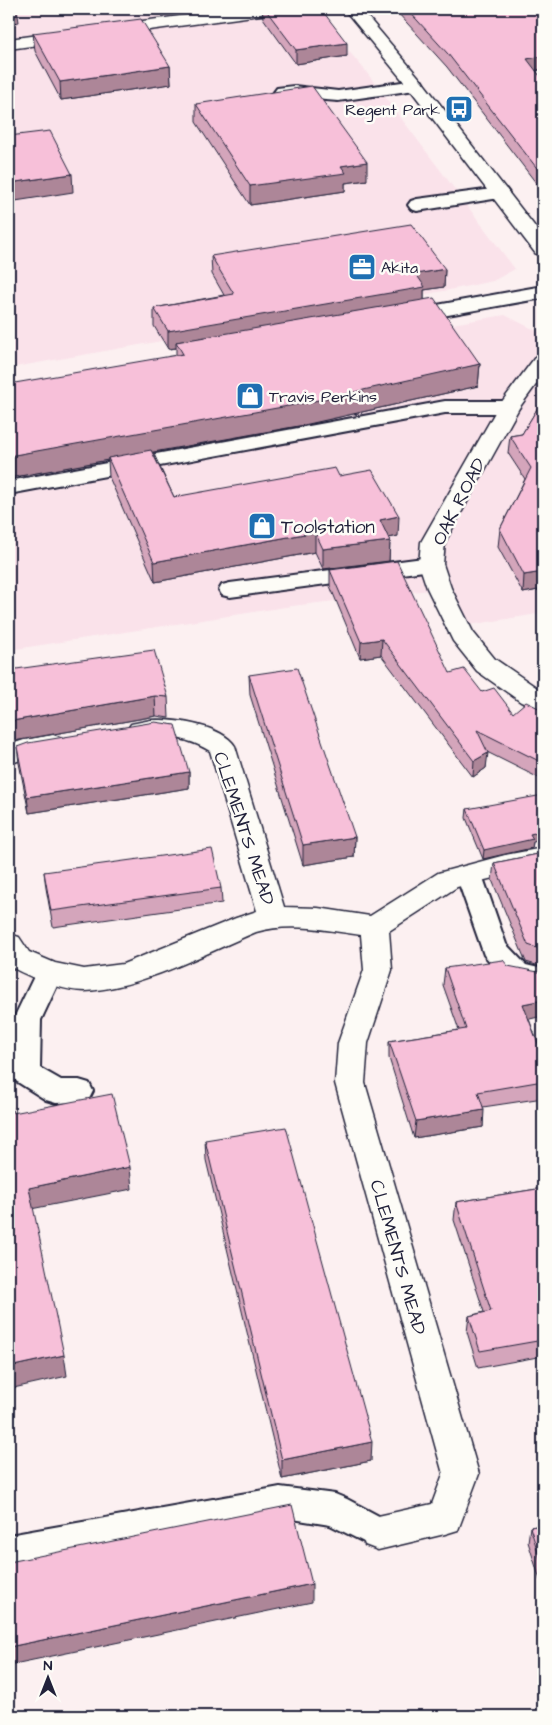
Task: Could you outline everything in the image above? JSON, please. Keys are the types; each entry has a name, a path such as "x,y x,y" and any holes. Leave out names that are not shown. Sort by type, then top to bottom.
{"street":[{"path":"9,44 268,9"},
{"path":"352,9 416,85 543,250"},
{"name":"OAK ROAD","path":"543,360 509,407 433,542 432,564 439,588 462,635 486,665 543,704"},
{"name":"CLEMENTS MEAD","path":"118,733 156,727 183,730 205,736 222,746 273,917"},
{"path":"9,755 24,749 81,739"},
{"path":"374,927 448,880 505,864 543,858"},
{"name":"CLEMENTS MEAD","path":"9,944 19,958 50,973 84,980 127,974 246,925 273,917 318,918 374,927 378,970 353,1042 350,1083 461,1474 445,1518 378,1533"}],"lane":[{"path":"264,95 294,91 338,96 416,85"},
{"path":"417,206 500,193"},
{"path":"392,319 543,292"},
{"path":"9,488 445,407 509,407"},
{"path":"230,590 432,564"},
{"path":"469,875 494,948 517,974 543,979"},
{"path":"50,973 27,1020 26,1073 56,1092 79,1091"},
{"path":"9,1551 280,1502 335,1510 378,1533"}],"shaded area":[{"path":"9,9 313,9 364,69 515,269 493,281 449,290 9,368"},
{"path":"505,315 543,334 543,613 457,627 438,589 292,606 9,650 9,400"}],"building":[{"path":"265,9 321,9 347,43 296,50"},
{"path":"407,9 543,9 543,56 527,59 543,80 543,176 448,54"},
{"path":"141,19 170,66 60,82 33,33"},
{"path":"312,86 367,162 341,166 346,173 250,186 196,104"},
{"path":"50,131 72,174 9,183 9,136"},
{"path":"411,224 445,269 416,274 425,287 168,331 154,308 234,294 211,256"},
{"name":"Travis Perkins","path":"434,298 480,364 305,403 9,456 9,384 183,354 176,342"},
{"path":"543,399 543,572 524,575 500,529 531,468 510,436 522,434"},
{"name":"Toolstation","path":"151,450 174,497 335,468 339,476 372,470 399,516 380,520 390,541 323,549 315,532 154,562 108,458"},
{"path":"397,561 450,673 464,669 482,692 494,688 513,713 526,702 543,710 543,763 477,730 488,753 474,761 382,639 361,642 330,570"},
{"path":"154,650 168,697 155,696 12,721 9,707 9,670"},
{"path":"297,668 355,837 303,845 249,675"},
{"path":"155,722 175,725 189,772 27,797 17,747 28,743"},
{"path":"543,795 543,831 530,834 533,839 484,850 467,809"},
{"path":"212,849 221,888 51,911 44,872"},
{"path":"543,853 543,950 528,945 494,863"},
{"path":"503,960 508,966 543,973 543,1000 523,1004 543,1057 543,1081 478,1092 484,1110 416,1121 389,1041 466,1029 445,968"},
{"path":"112,1094 130,1167 29,1188 64,1355 9,1367 9,1095 13,1113"},
{"path":"286,1127 372,1442 282,1460 205,1140"},
{"path":"543,1188 543,1340 480,1351 469,1316 491,1311 456,1202"},
{"path":"292,1505 312,1584 9,1647 9,1562"},
{"path":"543,1525 543,1568 530,1527"}],"place":[{"name":"Regent Park","path":"459,109"},
{"name":"Akita","path":"362,267"},
{"name":"Travis Perkins","path":"250,396"},
{"name":"Toolstation","path":"262,526"}]}
